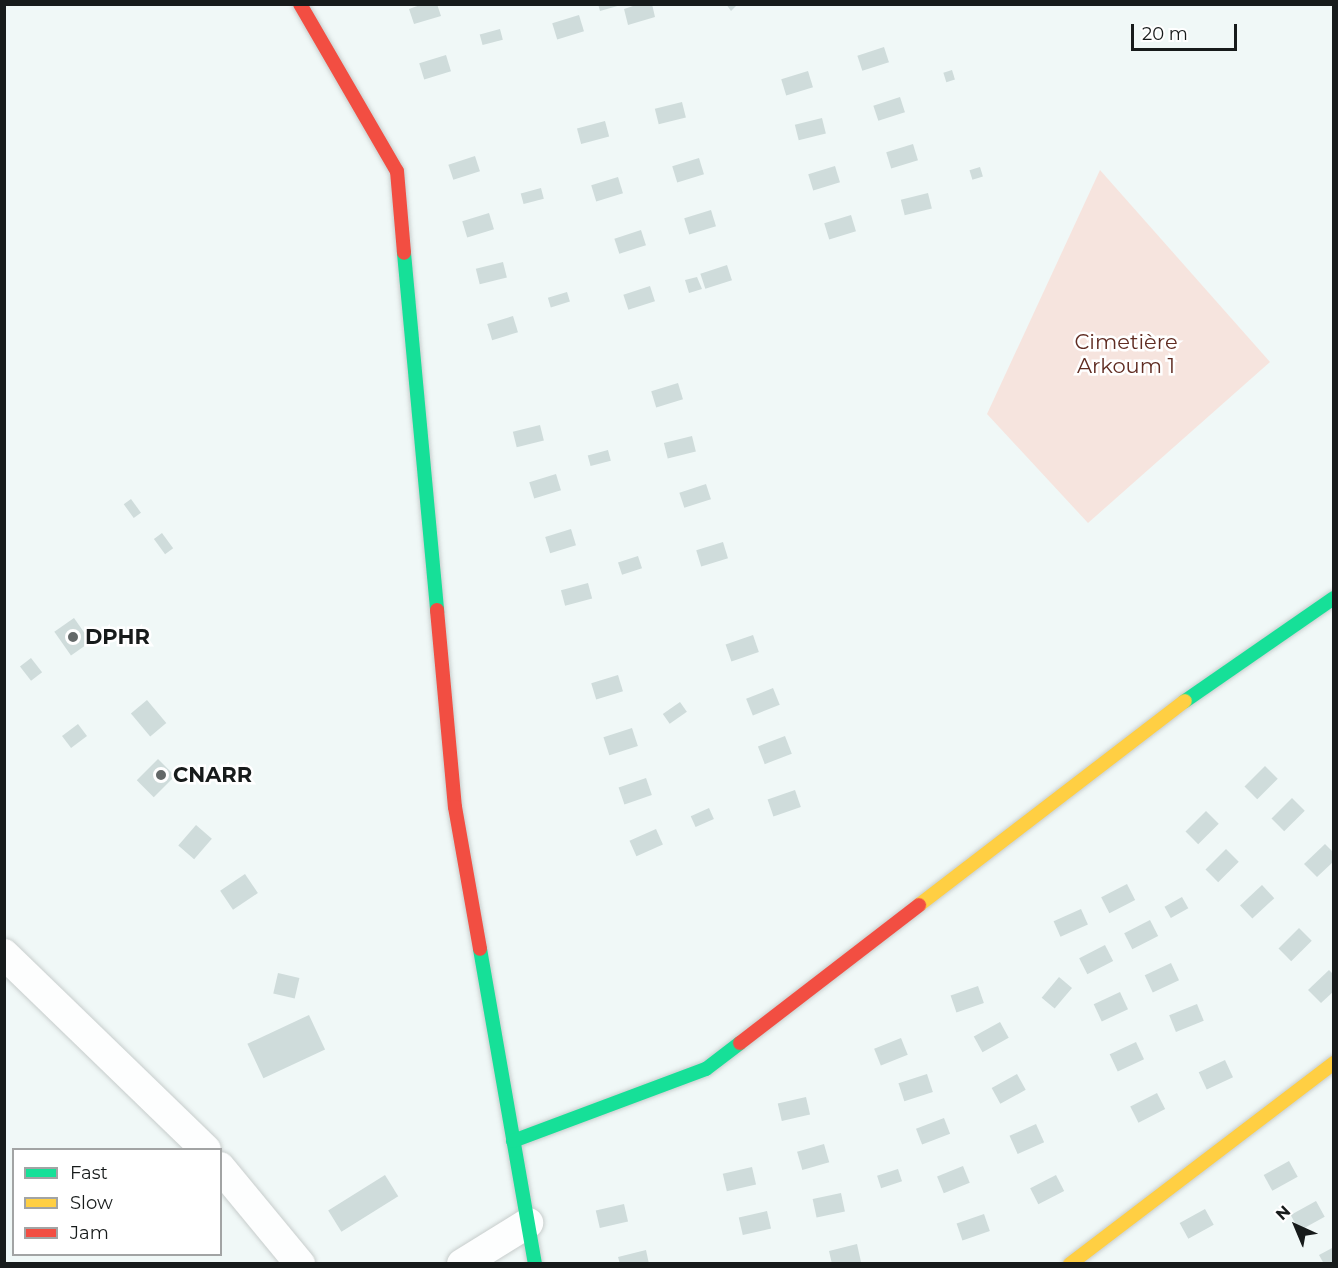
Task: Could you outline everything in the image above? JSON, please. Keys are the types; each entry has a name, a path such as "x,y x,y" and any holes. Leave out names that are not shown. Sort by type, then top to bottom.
{"street":[{"path":"300,4 397,171 455,807 535,1263"},
{"path":"513,1141 706,1069 1168,713 1334,598"},
{"path":"4,954 205,1148"},
{"path":"1070,1263 1334,1063"},
{"path":"222,1169 300,1263"},
{"path":"462,1263 528,1223"}],"green space":[{"name":"Cimetière Arkoum 1","path":"1100,170 1270,362 1088,523 987,414"}],"building":[{"path":"423,4 437,4 441,16 414,24 409,9"},
{"path":"598,4 620,4 621,5 600,11"},
{"path":"639,4 652,4 655,17 628,25 624,9"},
{"path":"726,4 738,4 731,11"},
{"path":"579,15 584,31 557,39 552,23"},
{"path":"500,29 503,40 483,45 480,34"},
{"path":"884,47 889,62 862,71 857,56"},
{"path":"446,55 451,71 424,79 419,63"},
{"path":"952,70 955,80 946,82 943,73"},
{"path":"808,71 813,87 786,95 781,79"},
{"path":"900,97 905,112 878,121 873,106"},
{"path":"682,102 686,118 659,124 655,109"},
{"path":"822,118 826,134 799,140 795,125"},
{"path":"605,121 609,136 581,144 577,129"},
{"path":"913,144 918,160 891,168 886,152"},
{"path":"475,156 480,171 453,180 448,165"},
{"path":"699,158 704,174 677,182 672,166"},
{"path":"835,166 840,182 813,190 808,174"},
{"path":"980,167 983,177 972,180 969,170"},
{"path":"618,177 623,193 596,201 591,185"},
{"path":"541,188 544,199 524,204 521,193"},
{"path":"928,193 932,209 905,215 901,200"},
{"path":"711,210 716,226 689,234 684,218"},
{"path":"489,213 494,229 467,237 462,221"},
{"path":"851,215 856,231 829,239 824,223"},
{"path":"641,230 646,245 619,254 614,239"},
{"path":"503,262 507,278 480,284 476,269"},
{"path":"727,265 732,280 705,289 700,274"},
{"path":"697,277 702,289 689,293 685,280"},
{"path":"650,286 655,301 628,310 623,295"},
{"path":"567,292 570,302 551,307 548,298"},
{"path":"513,316 518,332 492,340 487,324"},
{"path":"678,383 683,399 656,407 651,391"},
{"path":"540,425 544,441 517,447 513,432"},
{"path":"692,436 696,452 668,459 664,443"},
{"path":"608,450 611,461 591,466 588,455"},
{"path":"556,474 561,490 534,498 529,482"},
{"path":"706,484 711,499 684,508 679,493"},
{"path":"131,499 141,513 134,518 124,504"},
{"path":"571,529 576,545 550,553 545,537"},
{"path":"162,533 173,548 165,554 154,539"},
{"path":"723,542 728,558 701,566 696,550"},
{"path":"638,556 642,568 622,575 618,562"},
{"path":"588,583 592,598 565,606 561,590"},
{"path":"74,618 91,642 71,656 54,632"},
{"path":"753,635 759,652 731,661 726,644"},
{"path":"31,658 42,672 31,681 20,667"},
{"path":"618,675 623,691 596,699 591,683"},
{"path":"773,688 780,705 753,716 746,699"},
{"path":"147,700 166,723 150,736 131,713"},
{"path":"680,702 687,712 670,724 663,714"},
{"path":"78,724 87,736 71,748 62,736"},
{"path":"632,728 638,746 609,755 603,737"},
{"path":"785,736 792,754 765,764 758,746"},
{"path":"158,759 175,776 154,797 137,780"},
{"path":"1265,766 1278,779 1257,799 1244,787"},
{"path":"646,778 652,795 624,804 619,787"},
{"path":"795,790 801,807 773,816 768,799"},
{"path":"1292,798 1305,811 1284,831 1271,819"},
{"path":"709,808 714,819 696,827 691,816"},
{"path":"1206,811 1219,824 1198,844 1185,832"},
{"path":"196,825 212,839 194,859 178,845"},
{"path":"656,829 663,845 636,856 630,841"},
{"path":"1325,844 1334,853 1334,861 1317,877 1304,864"},
{"path":"1226,849 1239,862 1218,882 1205,870"},
{"path":"245,874 258,893 233,910 220,891"},
{"path":"1127,884 1135,900 1109,913 1101,897"},
{"path":"1262,885 1274,898 1252,919 1240,905"},
{"path":"1182,897 1188,908 1171,918 1165,907"},
{"path":"1081,909 1088,925 1061,937 1054,921"},
{"path":"1150,920 1158,936 1132,949 1124,933"},
{"path":"1299,928 1312,941 1291,961 1278,949"},
{"path":"1105,945 1113,961 1087,974 1079,958"},
{"path":"1171,963 1179,980 1153,992 1145,975"},
{"path":"1329,970 1334,975 1334,991 1321,1003 1308,990"},
{"path":"278,973 299,978 295,998 273,993"},
{"path":"1059,977 1072,988 1055,1009 1042,998"},
{"path":"978,986 984,1003 956,1012 951,995"},
{"path":"1120,992 1128,1009 1102,1021 1094,1004"},
{"path":"1197,1004 1204,1021 1176,1032 1169,1015"},
{"path":"309,1015 325,1049 263,1078 247,1044"},
{"path":"1000,1022 1009,1038 982,1052 974,1037"},
{"path":"901,1038 908,1055 881,1066 874,1049"},
{"path":"1136,1042 1144,1059 1118,1071 1110,1054"},
{"path":"1225,1060 1233,1077 1207,1089 1199,1072"},
{"path":"927,1074 933,1092 904,1101 898,1083"},
{"path":"1017,1074 1026,1090 1000,1104 992,1088"},
{"path":"1157,1093 1165,1109 1138,1123 1130,1107"},
{"path":"806,1097 810,1115 782,1121 778,1104"},
{"path":"944,1118 950,1134 922,1145 916,1129"},
{"path":"1036,1124 1044,1142 1018,1154 1010,1136"},
{"path":"824,1144 829,1162 802,1170 797,1152"},
{"path":"1289,1161 1298,1177 1272,1191 1264,1175"},
{"path":"963,1166 970,1183 944,1193 937,1176"},
{"path":"752,1167 756,1185 727,1191 723,1174"},
{"path":"898,1169 902,1181 881,1188 877,1176"},
{"path":"385,1175 398,1196 341,1232 328,1211"},
{"path":"1056,1175 1064,1191 1038,1204 1030,1188"},
{"path":"841,1193 845,1212 817,1218 813,1199"},
{"path":"1316,1201 1325,1217 1299,1231 1291,1215"},
{"path":"624,1204 628,1222 600,1228 596,1211"},
{"path":"1205,1209 1214,1225 1188,1239 1180,1223"},
{"path":"767,1211 771,1229 743,1235 739,1218"},
{"path":"984,1214 990,1231 962,1240 957,1223"},
{"path":"857,1244 861,1262 832,1264 829,1251"},
{"path":"1334,1247 1334,1264 1324,1264 1319,1255"},
{"path":"646,1250 649,1264 620,1264 618,1257"}],"traffic: fast":[{"path":"404,253 437,610"},
{"path":"1185,701 1334,598"},
{"path":"480,949 535,1264"},
{"path":"513,1141 706,1069 740,1043"}],"traffic: slow":[{"path":"919,905 1185,701"},
{"path":"1070,1264 1334,1063"}],"traffic: jam":[{"path":"300,4 397,171 404,253"},
{"path":"437,610 455,807 480,949"},
{"path":"740,1043 919,905"}],"place":[{"name":"DPHR","path":"73,637"},
{"name":"CNARR","path":"161,775"}]}
